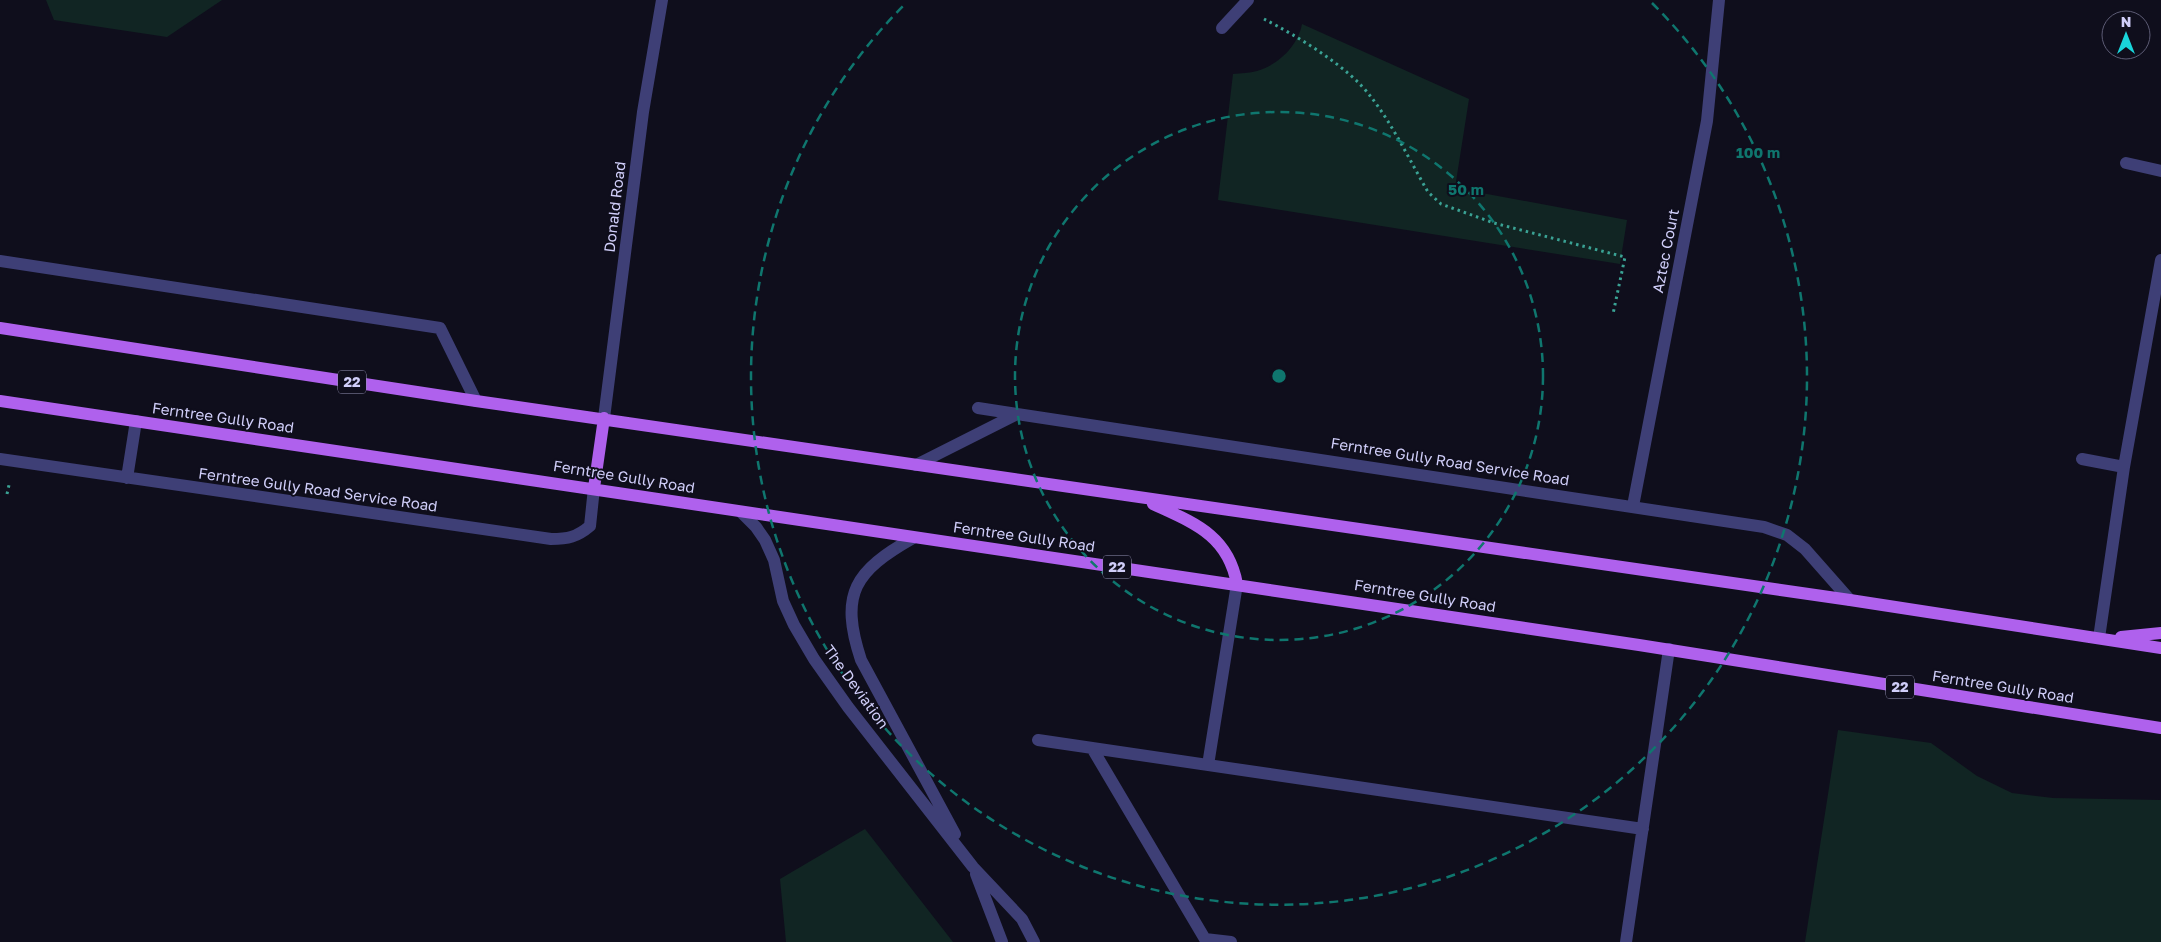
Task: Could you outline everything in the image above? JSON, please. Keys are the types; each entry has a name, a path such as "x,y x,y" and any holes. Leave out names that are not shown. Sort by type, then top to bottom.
{"main road":[{"name":"22","path":"0,328 476,401 604,418 1139,498 1850,600 2161,648"},
{"name":"Ferntree Gully Road","path":"0,401 594,488 913,538 1237,584 2161,728"},
{"path":"594,488 604,418"},
{"path":"1139,498 1192,522 1214,537 1226,553 1234,570 1237,584"},
{"path":"2098,638 2161,633"}],"street":[{"name":"Donald Road","path":"604,418 642,112 662,0"},
{"name":"Aztec Court","path":"1634,506 1707,121 1719,0"},
{"path":"1222,28 1245,3"},
{"path":"2126,163 2161,171"},
{"path":"0,260 440,328 476,401"},
{"path":"2098,638 2124,467 2161,260"},
{"name":"Ferntree Gully Road Service Road","path":"978,408 1764,527 1787,535 1805,549 1850,600"},
{"path":"916,465 1018,414"},
{"path":"127,478 136,421"},
{"name":"Ferntree Gully Road Service Road","path":"0,458 551,539 568,539 578,535 590,526 594,488"},
{"path":"2082,459 2124,467"},
{"name":"The Deviation","path":"741,512 756,527 765,540 774,560 783,601 794,625 814,659 848,707 973,867 1022,919 1034,942"},
{"name":"The Deviation","path":"913,538 887,553 871,567 857,585 850,608 852,634 861,660 973,867 1002,942"},
{"path":"1208,765 1237,584"},
{"path":"1626,942 1669,650"},
{"path":"1038,740 1643,829"},
{"path":"1092,748 1205,938 1231,942"}],"path":[{"path":"1245,3 1352,76 1372,97 1428,192 1441,204 1503,226 1625,257 1614,314"}],"green space":[{"path":"46,0 222,0 167,37 54,20"},
{"path":"1302,24 1469,99 1455,188 1627,220 1620,264 1218,200 1233,74 1248,73 1265,68 1286,54 1296,40"},
{"path":"1838,730 1931,743 1977,776 2012,793 2053,798 2161,800 2161,942 1805,942"},
{"path":"865,829 953,942 786,942 780,879"}]}
